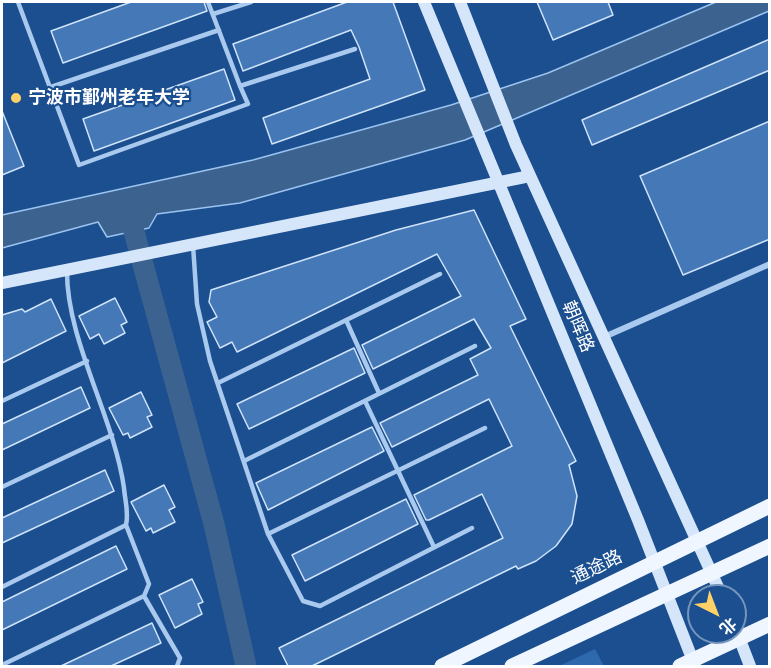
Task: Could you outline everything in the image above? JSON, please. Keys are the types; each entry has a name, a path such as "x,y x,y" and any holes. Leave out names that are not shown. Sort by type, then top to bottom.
{"main road":[{"name":"朝晖路","path":"424,2 654,562 690,665"},
{"name":"朝晖路","path":"460,2 487,65 516,145 717,584"},
{"path":"2,284 530,176"},
{"name":"通途路","path":"442,666 770,506"},
{"path":"512,666 770,546"},
{"path":"747,630 770,624"},
{"path":"690,665 720,644"},
{"path":"742,644 750,666"}],"street":[{"path":"604,337 770,264"}],"lane":[{"path":"20,2 79,165 248,104 208,2"},
{"path":"213,14 251,2"},
{"path":"51,87 219,30"},
{"path":"240,86 355,50"},
{"path":"189,245 197,304 218,383 268,534 303,601 320,606 472,528"},
{"path":"2,666 144,596 149,584 126,525 128,515 120,459 87,361 67,287 67,270"},
{"path":"218,383 440,274"},
{"path":"346,320 379,393"},
{"path":"244,461 475,345"},
{"path":"2,401 87,361"},
{"path":"365,401 434,547"},
{"path":"268,534 485,428"},
{"path":"2,487 112,435"},
{"path":"2,587 126,525"},
{"path":"144,596 180,658 177,666"}],"shaded area":[{"path":"716,2 769,2 769,11 465,140 240,203 157,214 149,228 107,237 98,222 2,248 2,215 253,160 451,105 548,73"},
{"path":"595,649 604,666 559,666"}],"building":[{"path":"131,2 204,2 207,11 63,63 51,31"},
{"path":"347,2 393,2 425,90 272,144 263,118 370,79 359,47 351,30 243,71 233,44"},
{"path":"537,2 608,2 613,15 553,40"},
{"path":"770,39 770,70 592,145 582,120"},
{"path":"224,69 235,100 94,151 83,119"},
{"path":"2,111 24,166 2,175"},
{"path":"770,121 770,239 683,275 640,176"},
{"path":"474,210 526,319 510,326 576,461 569,465 577,496 572,524 556,546 536,561 518,569 516,566 312,666 288,666 279,648 503,538 482,494 429,520 426,520 414,495 512,446 489,399 392,447 380,423 478,375 470,359 491,348 474,319 373,369 362,345 461,296 437,254 237,352 232,342 220,348 207,322 217,317 209,302 211,290 396,230"},
{"path":"115,298 127,322 121,325 125,333 104,344 99,334 90,339 79,316"},
{"path":"51,299 66,331 2,363 2,315 22,309 25,312"},
{"path":"354,348 365,373 249,429 237,404"},
{"path":"81,387 90,408 2,450 2,424"},
{"path":"141,392 152,415 147,417 152,427 130,438 128,433 123,435 109,408"},
{"path":"372,427 384,451 268,510 256,483"},
{"path":"105,470 114,491 2,543 2,518"},
{"path":"164,485 175,507 169,510 175,522 153,533 151,528 146,531 131,502"},
{"path":"406,499 418,524 305,581 292,555"},
{"path":"116,546 127,569 2,630 2,602"},
{"path":"192,579 203,602 198,604 202,614 175,628 159,595"},
{"path":"152,623 161,643 111,666 61,666"}],"waterway":[{"path":"127,206 214,524 246,666"}],"place":[{"name":"宁波市鄞州老年大学","path":"16,98"}]}
